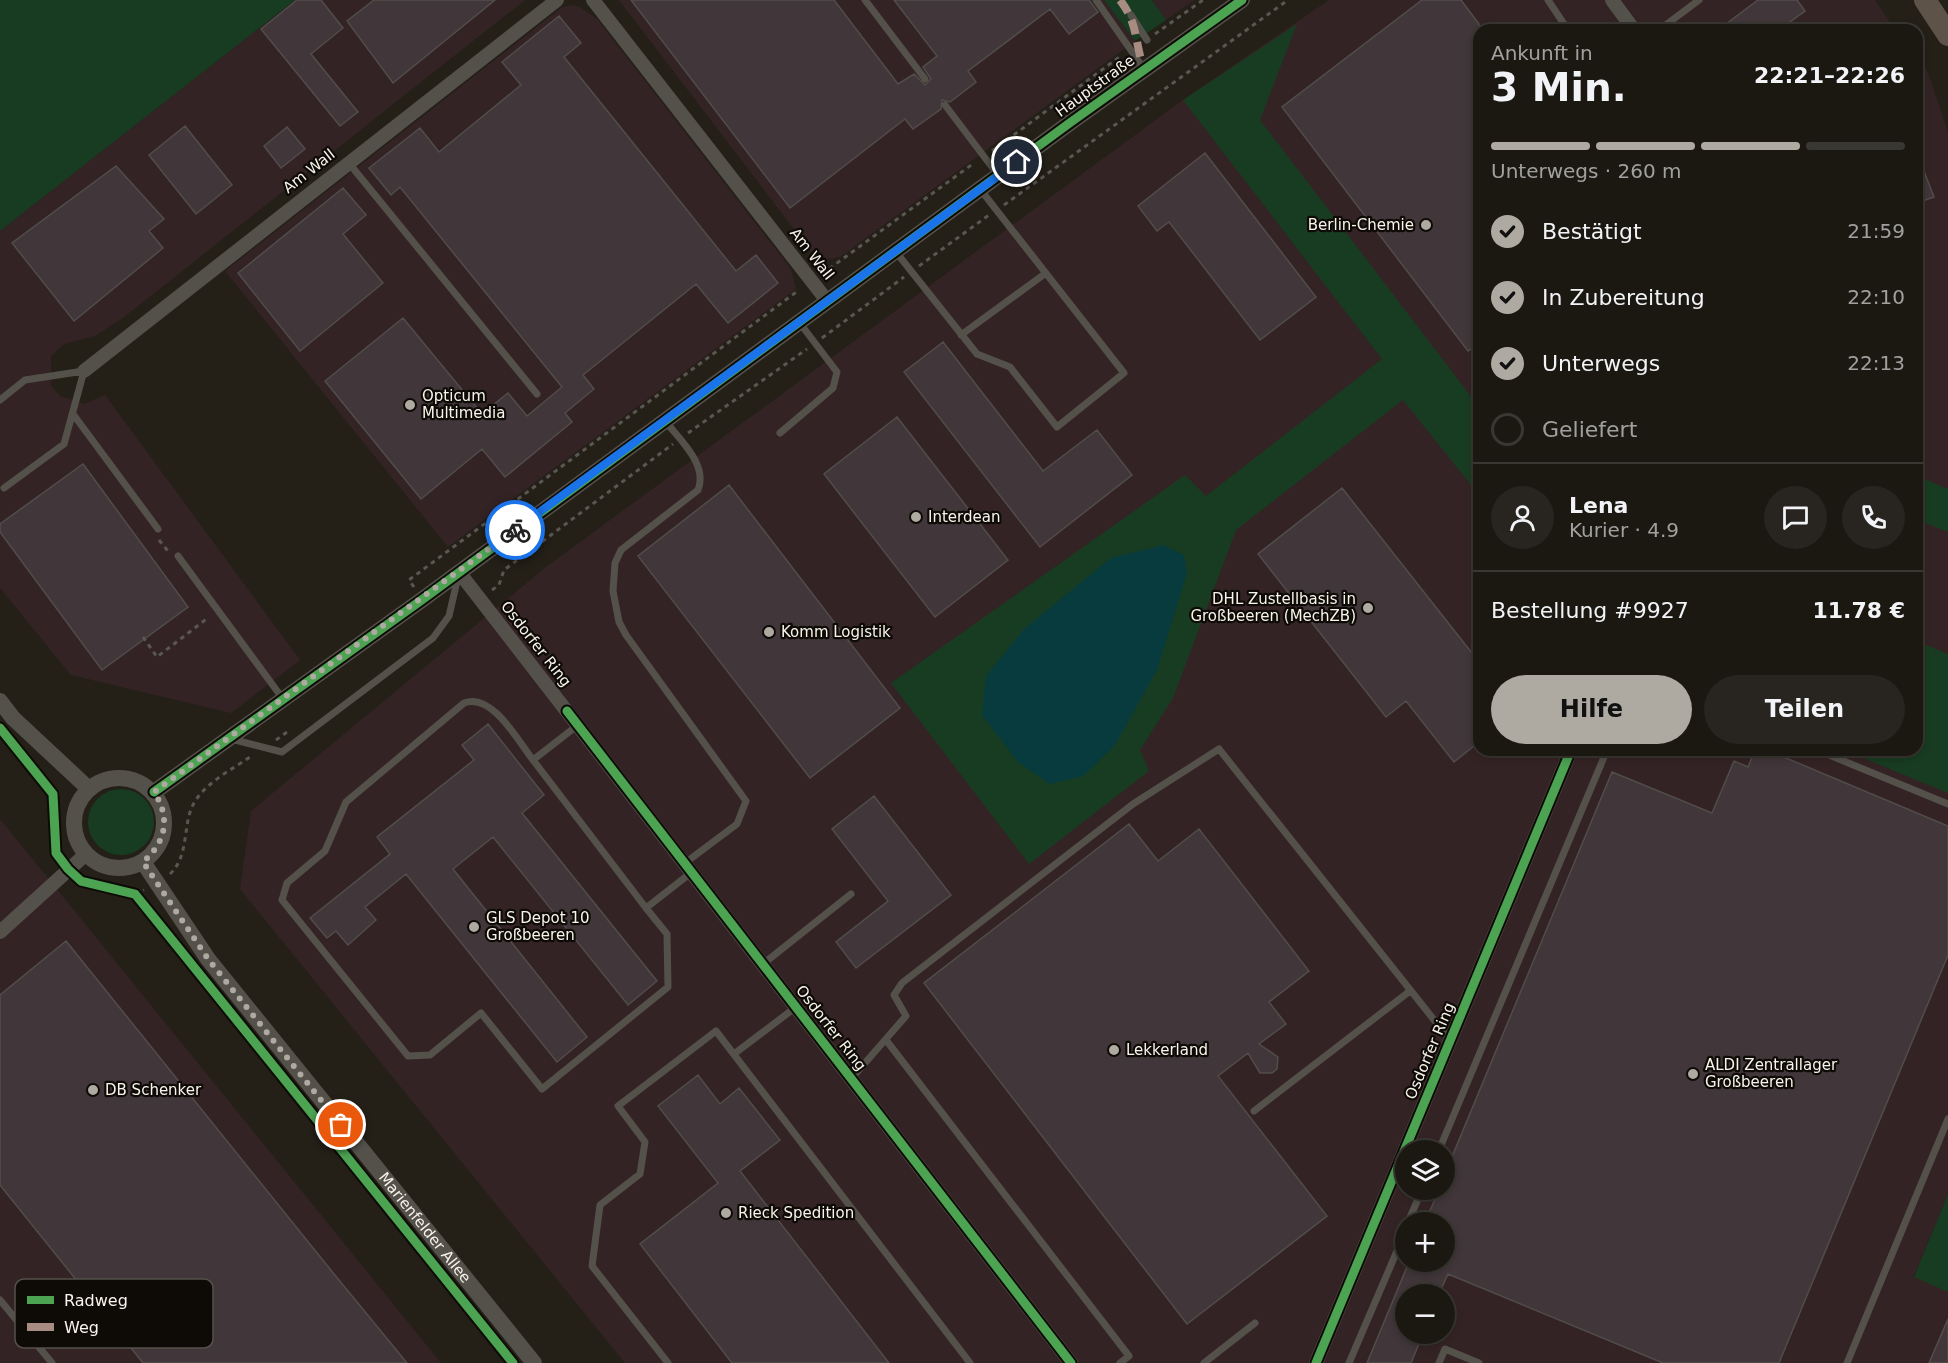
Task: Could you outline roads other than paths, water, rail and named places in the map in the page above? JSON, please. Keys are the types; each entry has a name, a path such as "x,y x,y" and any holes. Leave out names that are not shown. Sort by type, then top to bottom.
{"highway":[{"path":"1924,0 1948,35"}],"street":[{"name":"Am Wall","path":"84,371 557,0"},
{"name":"Am Wall","path":"593,0 828,302"},
{"name":"Hauptstraße","path":"154,792 459,572 1144,69 1242,0"},
{"path":"1612,0 1627,24"},
{"name":"Osdorfer Ring","path":"459,572 1071,1363"},
{"path":"0,701 13,718 89,789"},
{"name":"Osdorfer Ring","path":"1316,1363 1568,756"},
{"path":"115,777 129,778 143,783 154,792 161,803 165,829 157,848 143,862 129,867 113,868 98,863 86,854 77,838 74,821 81,798 89,789 115,777"},
{"path":"0,932 86,854"},
{"name":"Marienfelder Allee","path":"143,862 208,959 534,1363"}],"lane":[{"path":"865,0 925,79"},
{"path":"1096,0 1144,69"},
{"path":"1548,0 1564,24"},
{"path":"1667,24 1699,0"},
{"path":"1131,15 1147,40"},
{"path":"945,105 999,176"},
{"path":"348,162 537,394"},
{"path":"896,252 976,354 1010,367 1057,427 1124,373 980,189"},
{"path":"961,335 1046,273"},
{"path":"780,433 833,388 836,380 837,372 799,322"},
{"path":"0,400 25,380 84,371 64,444 4,488"},
{"path":"73,414 158,529"},
{"path":"646,909 737,824 746,801 619,621 613,575 621,550 698,490 701,473 664,420"},
{"path":"177,556 283,699"},
{"path":"230,738 282,752 433,638 449,616 459,572"},
{"path":"479,701 491,707 533,760 667,934 668,987 542,1089 481,1013 430,1055 408,1056 282,900 287,883 325,851 346,801 464,703 479,701"},
{"path":"533,760 578,725"},
{"path":"851,1079 906,1016 894,995 902,983 1133,804 1220,749 1450,1040"},
{"path":"1443,1140 1604,756"},
{"path":"1832,756 1948,804"},
{"path":"763,964 851,894"},
{"path":"1254,1112 1410,991"},
{"path":"734,1054 796,1007"},
{"path":"668,1363 591,1266 600,1205 640,1174 645,1142 618,1106 716,1031 970,1363"},
{"path":"886,1040 1135,1363"},
{"path":"1846,1363 1948,1119"},
{"path":"1349,1363 1395,1256"},
{"path":"0,1300 15,1318"},
{"path":"1204,1363 1255,1323"},
{"path":"40,1348 52,1363"},
{"path":"1439,1363 1445,1349 1479,1363"},
{"path":"1120,1363 1129,1356"}],"water":[{"path":"1163,545 1184,555 1187,573 1157,670 1115,745 1083,776 1050,784 1018,762 982,715 986,676 1024,629 1111,558"}],"place":[{"name":"Berlin-Chemie","path":"1426,225"},
{"name":"Opticum Multimedia","path":"410,405"},
{"name":"Interdean","path":"916,517"},
{"name":"DHL Zustellbasis in Großbeeren (MechZB)","path":"1368,608"},
{"name":"Komm Logistik","path":"769,632"},
{"name":"GLS Depot 10 Großbeeren","path":"474,927"},
{"name":"Lekkerland","path":"1114,1050"},
{"name":"ALDI Zentrallager Großbeeren","path":"1693,1074"},
{"name":"DB Schenker","path":"93,1090"},
{"name":"Rieck Spedition","path":"726,1213"}]}
